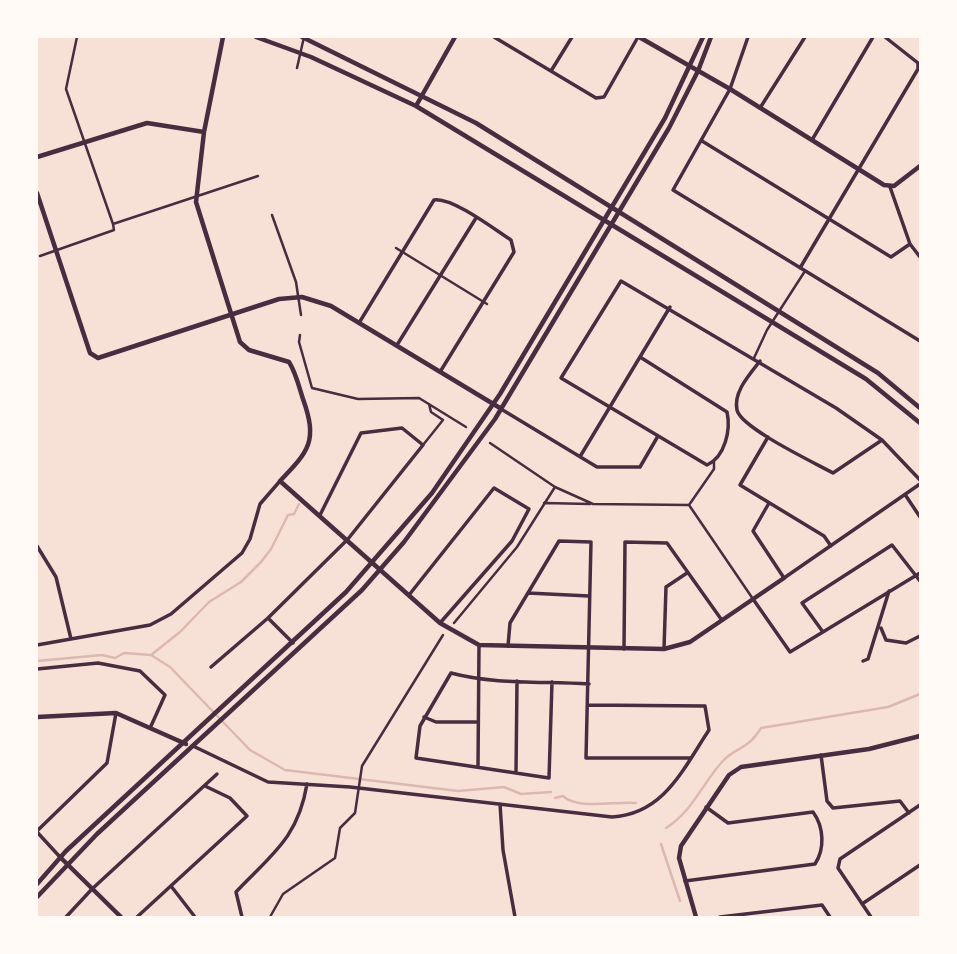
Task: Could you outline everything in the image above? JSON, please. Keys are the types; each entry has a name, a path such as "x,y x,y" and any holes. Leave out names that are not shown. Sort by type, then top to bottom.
{"street":[{"path":"40,256 114,230 66,89 77,37"},
{"path":"37,645 149,625 171,614 242,553 250,539 260,504 308,448 311,436 308,412 289,362 246,348 240,342 196,202 204,132 223,37"},
{"path":"256,37 311,57 416,106 604,217 866,379 920,423"},
{"path":"297,68 303,37 476,123 621,210 878,373 920,408"},
{"path":"416,106 455,37"},
{"path":"494,37 596,98 604,97 639,37 890,187 910,244 920,257"},
{"path":"551,71 572,37"},
{"path":"37,884 61,857 228,704 374,564 447,473 494,404 665,118 703,37"},
{"path":"37,897 67,863 380,569 440,495 500,408 621,210 698,71 711,37"},
{"path":"748,37 730,89 673,190 920,341"},
{"path":"760,108 805,37"},
{"path":"812,140 873,37"},
{"path":"800,268 918,69 918,63 885,37"},
{"path":"37,158 147,123 204,132"},
{"path":"702,141 891,257 910,244"},
{"path":"890,187 920,166"},
{"path":"113,224 258,176"},
{"path":"37,193 94,356 102,358 231,314 294,296 324,303 597,467 640,467 658,436"},
{"path":"359,323 434,200 445,200 476,218 515,244 514,252 440,372"},
{"path":"272,215 296,282 301,315"},
{"path":"397,345 476,218"},
{"path":"396,248 485,303"},
{"path":"754,358 766,330 805,271"},
{"path":"280,481 440,623 479,645 624,649 664,649 690,642 720,619 906,496 920,482 882,440 760,361 621,281 561,378 707,465 714,461 724,446 727,412 640,357"},
{"path":"580,456 670,307"},
{"path":"300,335 299,342 312,388 358,399 419,398 466,427"},
{"path":"760,361 745,381 736,408 740,417 768,436 833,473 882,440"},
{"path":"211,667 268,618 348,539 443,420 431,412 429,404"},
{"path":"320,515 361,433 401,428 423,445"},
{"path":"768,436 740,485 824,536 831,546"},
{"path":"490,443 555,487 593,504"},
{"path":"689,505 714,468 714,461"},
{"path":"453,623 517,547 555,487"},
{"path":"409,594 494,488 529,509 512,541 440,623"},
{"path":"906,496 920,517"},
{"path":"544,503 689,505"},
{"path":"769,503 753,531 784,578"},
{"path":"689,505 790,652 920,573"},
{"path":"508,647 510,623 559,541 591,542 586,758 690,758"},
{"path":"624,649 625,542 667,543 720,619"},
{"path":"822,632 802,603 892,545 920,581"},
{"path":"37,546 56,578 71,639"},
{"path":"664,649 666,587 687,573"},
{"path":"863,661 868,659 881,626 889,591"},
{"path":"528,593 590,596"},
{"path":"268,618 293,643"},
{"path":"881,626 886,640 894,643 920,636"},
{"path":"270,917 283,894 335,858 340,828 355,813 362,766 443,635"},
{"path":"478,767 479,645"},
{"path":"37,668 98,663 140,671 165,695 151,726"},
{"path":"552,682 549,778 416,758 420,726 451,673 478,680 552,682 589,684"},
{"path":"516,772 517,681"},
{"path":"37,717 116,713 151,726 268,782 612,817 638,814 658,802 709,730 705,706 588,705"},
{"path":"116,713 107,763 37,832 121,917"},
{"path":"425,717 436,722 477,722"},
{"path":"696,917 679,858 681,846 729,775 741,767 869,749 920,736"},
{"path":"821,755 827,801 833,808 900,801 909,813"},
{"path":"66,917 92,888 217,774"},
{"path":"242,917 236,892 292,833 303,812 307,784"},
{"path":"136,917 247,816 230,798 205,786"},
{"path":"500,804 503,850 515,917"},
{"path":"871,917 838,868 840,859 920,805"},
{"path":"685,881 815,864 823,853 819,820 813,812 728,823 706,807"},
{"path":"862,904 920,866"},
{"path":"170,886 195,917"},
{"path":"720,917 822,905 830,917"}],"waterway":[{"path":"151,655 180,632 209,602 241,582 261,562 271,549 288,515 294,514 299,504"},
{"path":"37,661 102,655 115,658 124,653 151,655 170,667 250,750 285,770 458,791 504,787 521,794 551,792"},
{"path":"666,828 690,806 722,762 751,741 761,728 888,707 920,694"},
{"path":"555,798 563,796 587,804 636,803"},
{"path":"661,844 680,901"}]}
